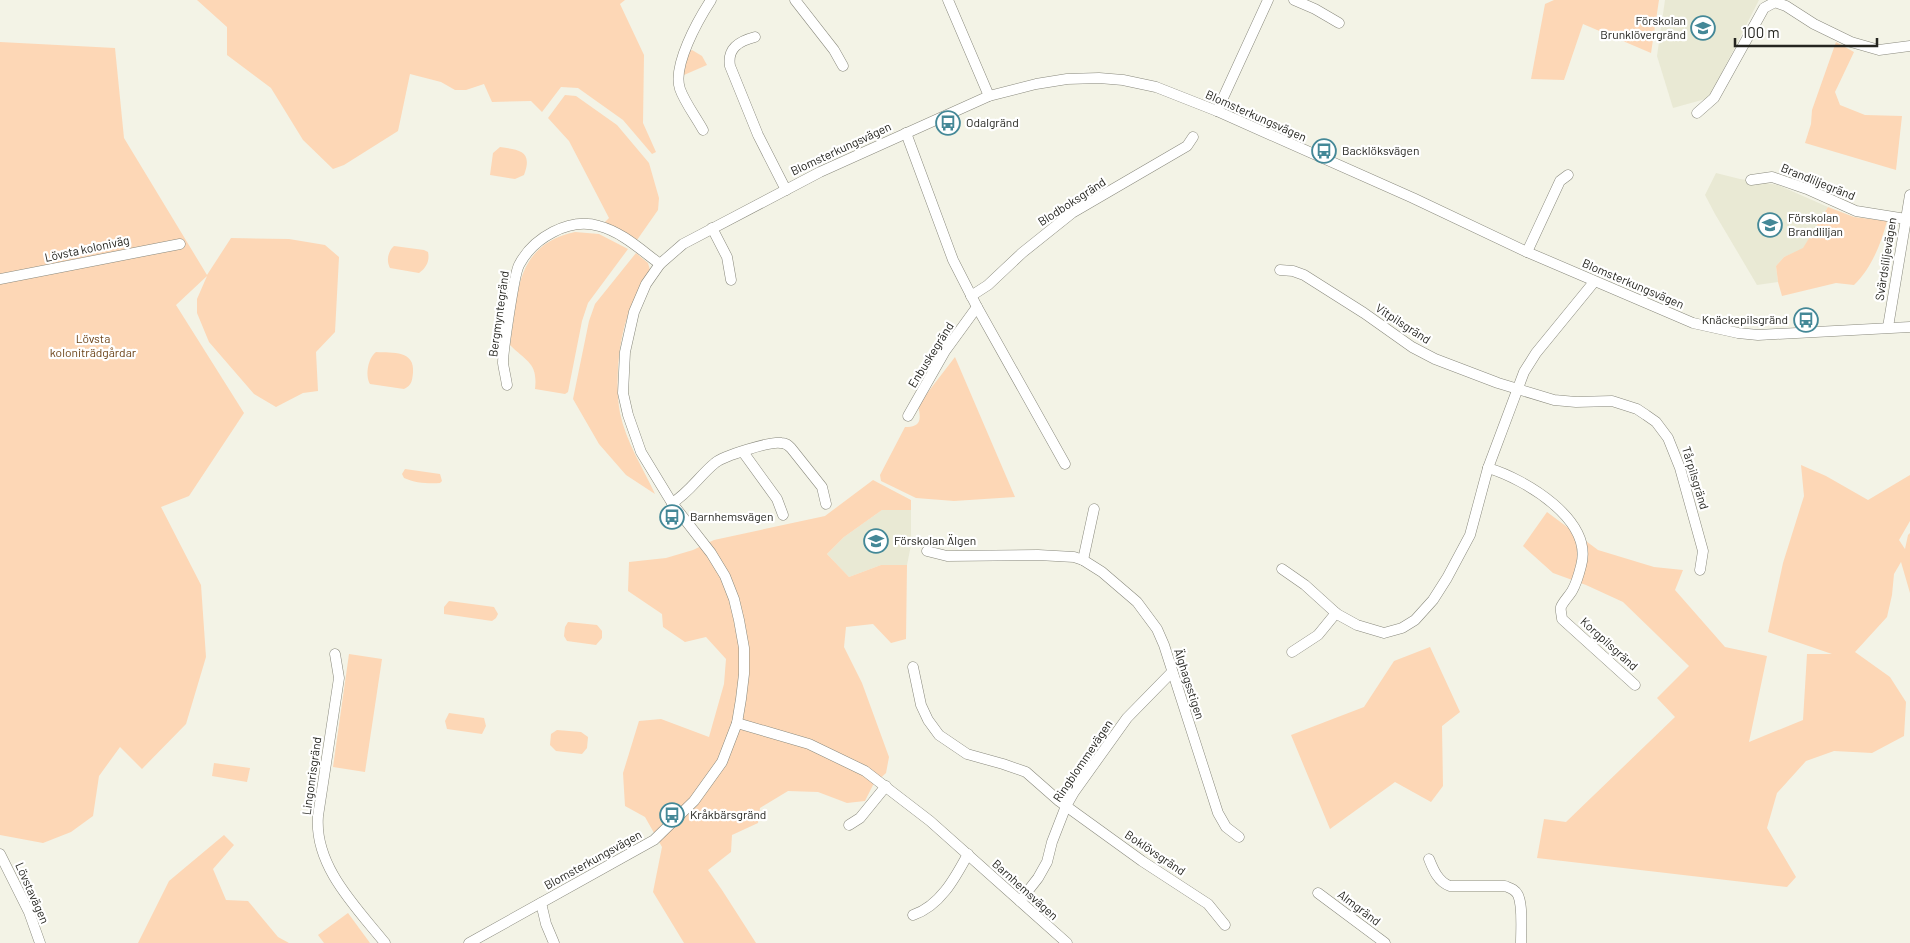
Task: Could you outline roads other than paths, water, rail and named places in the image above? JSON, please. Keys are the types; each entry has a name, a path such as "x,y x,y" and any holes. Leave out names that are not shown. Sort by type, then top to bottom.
{"street":[{"path":"703,130 682,92 679,72 690,39 711,0"},
{"path":"795,0 834,50 843,66"},
{"path":"948,0 989,96"},
{"path":"1218,111 1238,62 1268,0"},
{"path":"1294,0 1315,9 1339,23"},
{"path":"1697,113 1714,98 1764,8 1775,2 1786,6 1814,24 1852,42 1879,50 1910,46"},
{"name":"Blomsterkungsvägen","path":"755,37 742,41 732,50 729,57 730,66 758,135 786,190"},
{"name":"Blomsterkungsvägen","path":"469,943 654,840 694,801 710,780 722,762 737,723 744,674 744,648 734,598 725,576 711,552 672,503 642,452 628,415 623,393 625,352 634,312 646,284 660,264 683,244 712,228 820,172 989,96 1036,84 1067,79 1099,78 1123,80 1156,87 1218,111 1270,136 1413,198 1594,282 1693,323 1738,333 1758,335 1910,327"},
{"path":"906,133 953,260 977,307 1065,464"},
{"name":"Blodboksgränd","path":"971,296 988,284 1022,253 1072,213 1187,146 1193,137"},
{"path":"1527,252 1560,181 1568,175"},
{"name":"Brandliljegränd","path":"1751,180 1772,177 1807,189 1856,211 1906,219"},
{"name":"Svärdsliljevägen","path":"1888,327 1910,195"},
{"name":"Bergmyntegränd","path":"507,385 503,361 518,266 529,251 544,237 560,228 580,224 598,225 612,231 636,246 660,264"},
{"path":"712,228 727,257 731,280"},
{"name":"Lövsta koloniväg","path":"0,279 180,244"},
{"name":"Vitpilsgränd","path":"1280,270 1304,275 1364,313 1412,347 1435,358 1518,388"},
{"path":"1282,569 1305,585 1336,613 1357,625 1384,633 1402,628 1415,620 1447,578 1470,534 1488,468 1524,372 1536,353 1594,282"},
{"name":"Enbuskegränd","path":"908,416 945,351 977,307"},
{"name":"Tårpilsgränd","path":"1518,388 1554,400 1620,403 1637,409 1656,422 1673,447 1684,481 1703,551 1700,570"},
{"path":"672,503 680,498 720,459 769,443 786,444 822,487 826,504"},
{"path":"743,452 777,499 784,515"},
{"name":"Korgpilsgränd","path":"1488,468 1508,474 1549,499 1571,524 1581,540 1584,553 1582,565 1573,590 1561,608 1562,619 1635,685"},
{"path":"1083,560 1094,509"},
{"name":"Älghagsstigen","path":"927,551 947,556 1038,555 1074,558 1083,560 1102,572 1125,592 1148,616 1164,646 1218,813 1226,827 1239,837"},
{"path":"1292,652 1318,635 1336,613"},
{"name":"Lingonrisgränd","path":"335,654 339,678 318,816 319,841 341,888 385,943"},
{"name":"Boklövsgränd","path":"913,667 928,720 939,735 967,754 1026,772 1066,806 1208,904 1225,925"},
{"name":"Ringblommevägen","path":"1020,901 1038,878 1047,862 1052,842 1066,806 1127,718 1172,672"},
{"name":"Barnhemsvägen","path":"737,723 774,732 830,753 865,771 968,854 1067,943"},
{"path":"849,825 860,818 886,786"},
{"name":"Lövstavägen","path":"0,854 29,912 40,943"},
{"path":"913,915 927,910 938,900 968,854"},
{"path":"1429,859 1435,873 1444,884 1450,886 1505,886 1513,889 1520,903 1521,943"},
{"name":"Almgränd","path":"1318,893 1385,943"},
{"path":"540,903 554,943"}],"place":[{"name":"Förskolan Brunklövergränd","path":"1703,28"},
{"name":"Odalgränd","path":"948,123"},
{"name":"Backlöksvägen","path":"1324,151"},
{"name":"Förskolan Brandliljan","path":"1770,225"},
{"name":"Knäckepilsgränd","path":"1806,320"},
{"name":"Barnhemsvägen","path":"672,517"},
{"name":"Förskolan Älgen","path":"876,541"},
{"name":"Kråkbärsgränd","path":"672,815"}],"park label":[{"name":"Lövsta koloniträdgårdar","path":"93,346"}]}
